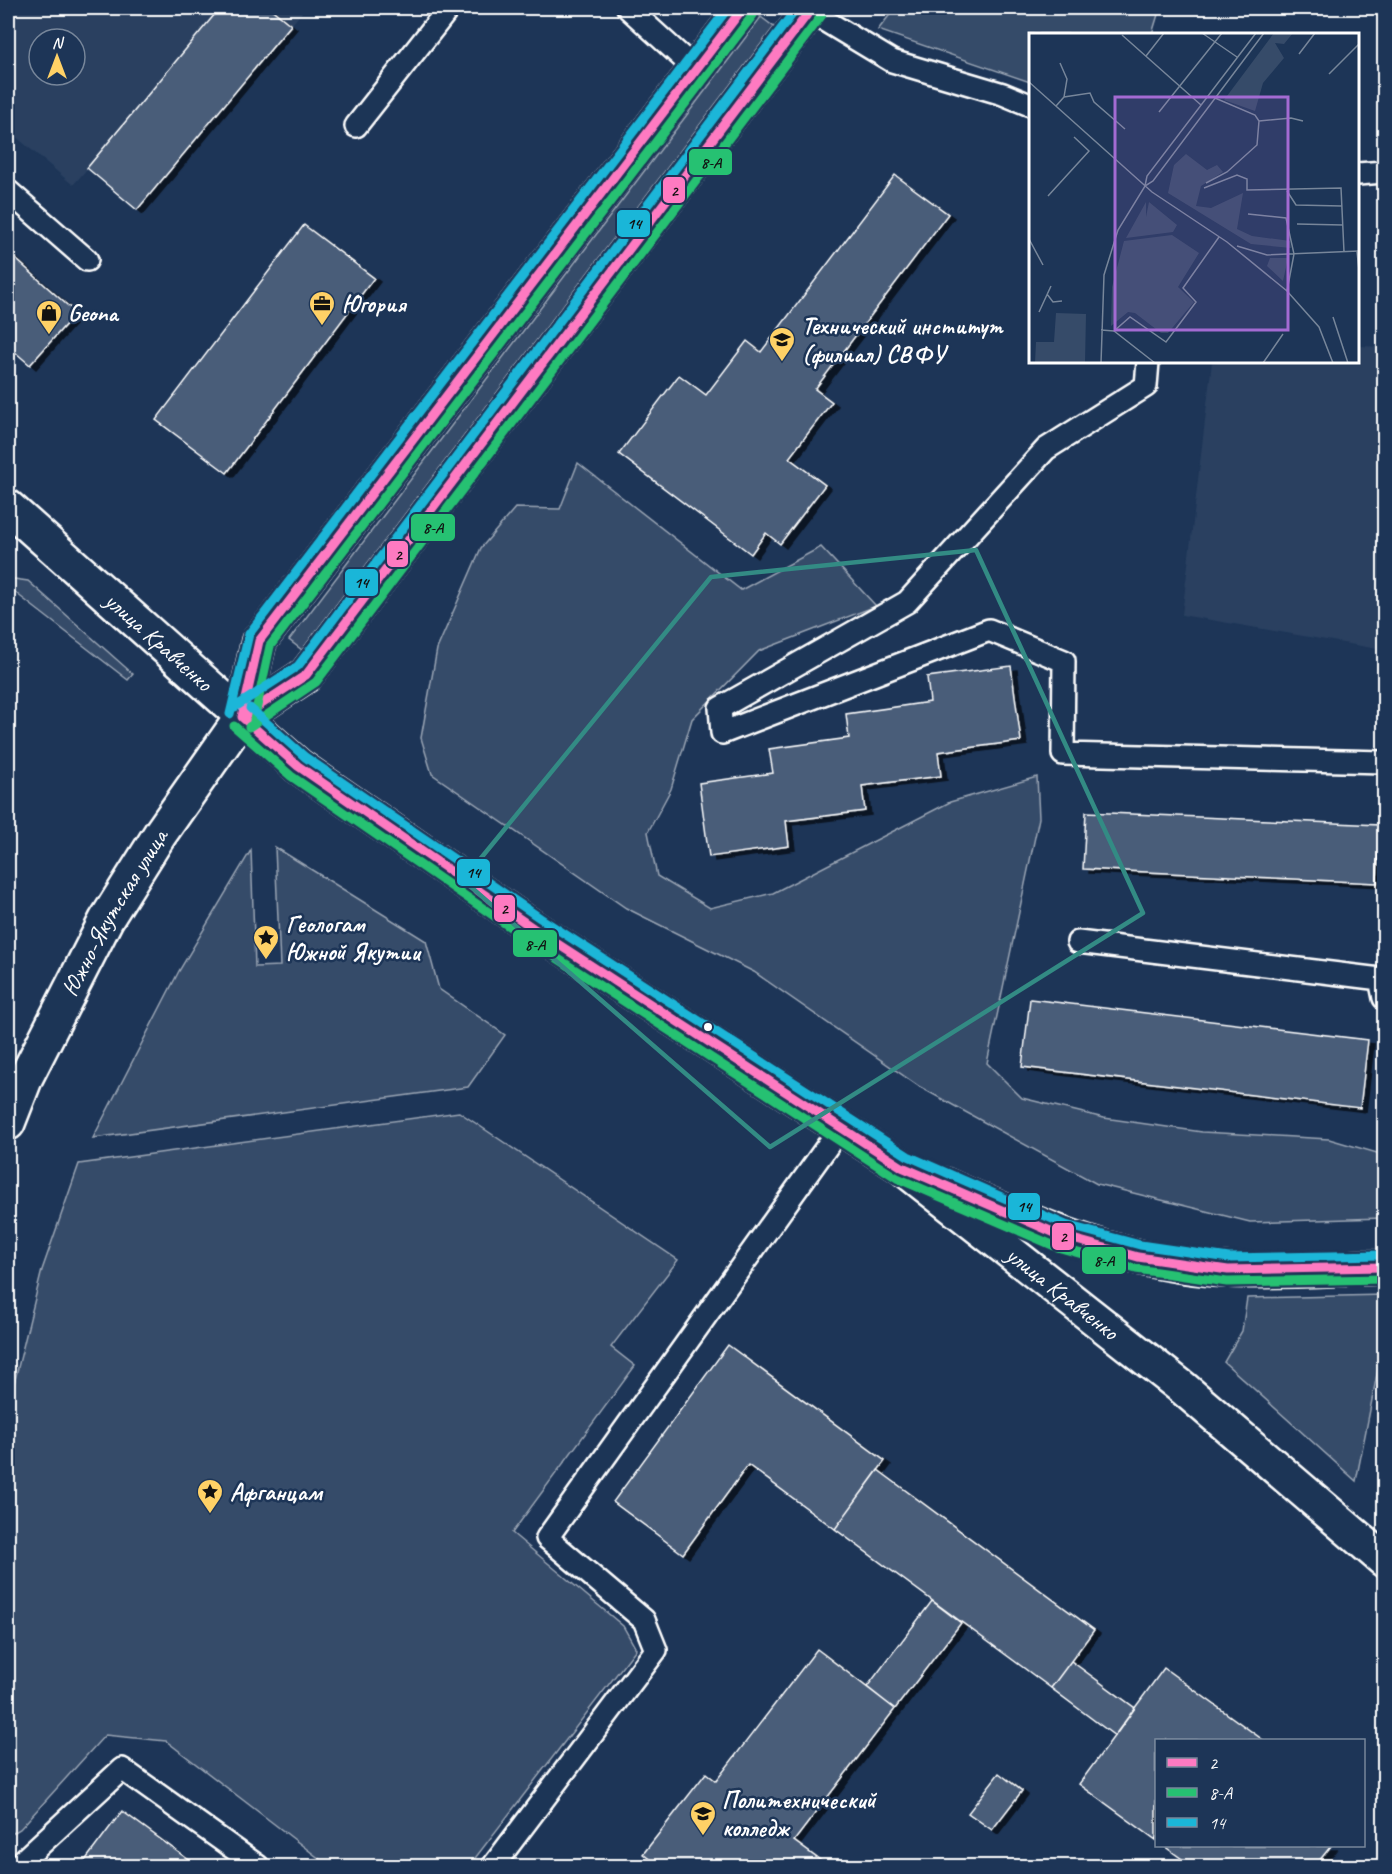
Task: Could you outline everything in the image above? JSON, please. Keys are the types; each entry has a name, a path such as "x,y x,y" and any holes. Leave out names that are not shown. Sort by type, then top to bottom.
{"street":[{"name":"Южно-Якутская улица","path":"242,717 259,641 743,8"},
{"name":"Южно-Якутская улица","path":"8,1123 26,1077 106,920 160,834 242,717 306,675 810,9"},
{"name":"улица Кравченко","path":"8,507 298,766 523,921 902,1167 1183,1389 1384,1560"},
{"path":"902,1167 1062,1236 1138,1257 1228,1270 1384,1267"}],"lane":[{"path":"356,126 449,8"},
{"path":"628,8 696,70"},
{"path":"810,9 892,61 1003,94 1029,105"},
{"path":"1359,174 1384,172"},
{"path":"8,190 87,260"},
{"path":"1148,363 1146,386 1046,449 907,602 720,708 722,733 989,630 1064,661 1063,754 1384,762"},
{"path":"1078,942 1380,979 1384,998"},
{"path":"493,1866 656,1650 644,1620 547,1538 841,1127"},
{"path":"17,1866 122,1769 258,1866"}],"highlighted area":[{"path":"976,550 1143,913 770,1147 463,880 711,577"}],"shaded area":[{"path":"8,8 299,8 303,11 137,210 88,168 73,185 8,130"},
{"path":"895,8 1160,8 1152,33 1029,33 1029,82 878,30"},
{"path":"761,17 774,27 302,650 289,640"},
{"path":"1359,346 1384,347 1384,650 1182,615 1212,363 1359,363"},
{"path":"578,463 741,590 821,547 876,606 759,651 692,719 671,789 648,832 657,876 710,908 773,893 950,802 1037,777 1039,818 987,1063 1022,1098 1104,1118 1202,1132 1329,1139 1384,1155 1384,1218 1250,1222 1097,1184 920,1087 754,972 626,908 432,774 421,738 437,649 481,548 515,508 560,509"},
{"path":"8,580 28,581 133,674 128,680 8,587"},
{"path":"275,847 426,941 439,989 505,1035 468,1087 93,1138 179,971 251,850 255,967 280,966"},
{"path":"459,1112 678,1260 611,1347 635,1366 512,1533 623,1626 636,1649 469,1866 329,1866 166,1741 105,1735 20,1829 8,1836 8,1408 42,1270 79,1164"},
{"path":"1384,1295 1384,1339 1356,1481 1224,1362 1242,1331 1247,1298"}],"building":[{"path":"220,8 270,8 291,25 137,210 87,168"},
{"name":"Технический институт (филиал) СВФУ","path":"895,175 948,214 815,389 832,402 789,458 825,485 780,544 766,533 751,554 619,454 679,375 706,395 747,341 761,352"},
{"path":"304,225 374,278 227,473 156,420"},
{"path":"8,252 76,313 30,365 8,346"},
{"path":"1011,666 1021,741 938,752 941,776 862,786 865,811 786,821 789,846 709,857 699,783 773,773 769,749 849,738 846,714 930,702 927,677"},
{"path":"1086,812 1379,825 1377,883 1083,869"},
{"path":"1030,999 1368,1040 1360,1108 1022,1067"},
{"path":"728,1345 885,1461 835,1529 748,1465 683,1554 613,1502"},
{"path":"878,1470 1094,1630 1051,1688 835,1529"},
{"path":"932,1601 961,1623 895,1709 867,1687"},
{"path":"817,1649 895,1709 794,1841 828,1866 650,1866 653,1862 643,1854 706,1773 716,1781"},
{"path":"1071,1661 1135,1708 1115,1736 1051,1688"},
{"path":"1164,1668 1262,1739 1155,1739 1155,1839 1079,1784"},
{"path":"999,1773 1022,1791 992,1830 968,1813"},
{"path":"122,1811 197,1866 81,1866"},
{"path":"1165,1847 1330,1847 1315,1866 1192,1866"}],"transit line":[{"name":"14","path":"230,714 249,634 728,8"},
{"name":"2","path":"242,717 259,641 743,8"},
{"name":"14","path":"235,707 298,666 797,8"},
{"name":"2","path":"242,717 306,675 812,8"},
{"name":"8-А","path":"254,720 270,646 753,15"},
{"name":"8-А","path":"249,727 316,682 822,15"},
{"name":"14","path":"250,708 305,757 540,918 908,1156 1066,1225 1140,1245 1229,1258 1384,1255"},
{"name":"2","path":"242,717 298,766 533,928 902,1167 1062,1236 1138,1257 1228,1270 1384,1267"},
{"name":"8-А","path":"234,726 291,776 526,938 897,1178 1057,1247 1136,1269 1227,1282 1384,1279"}],"place":[{"name":"Югория","path":"322,327"},
{"name":"Geona","path":"49,336"},
{"name":"Технический институт (филиал) СВФУ","path":"782,363"},
{"name":"Геологам Южной Якутии","path":"266,961"},
{"name":"Афганцам","path":"210,1515"},
{"name":"Политехнический колледж","path":"703,1837"}]}
